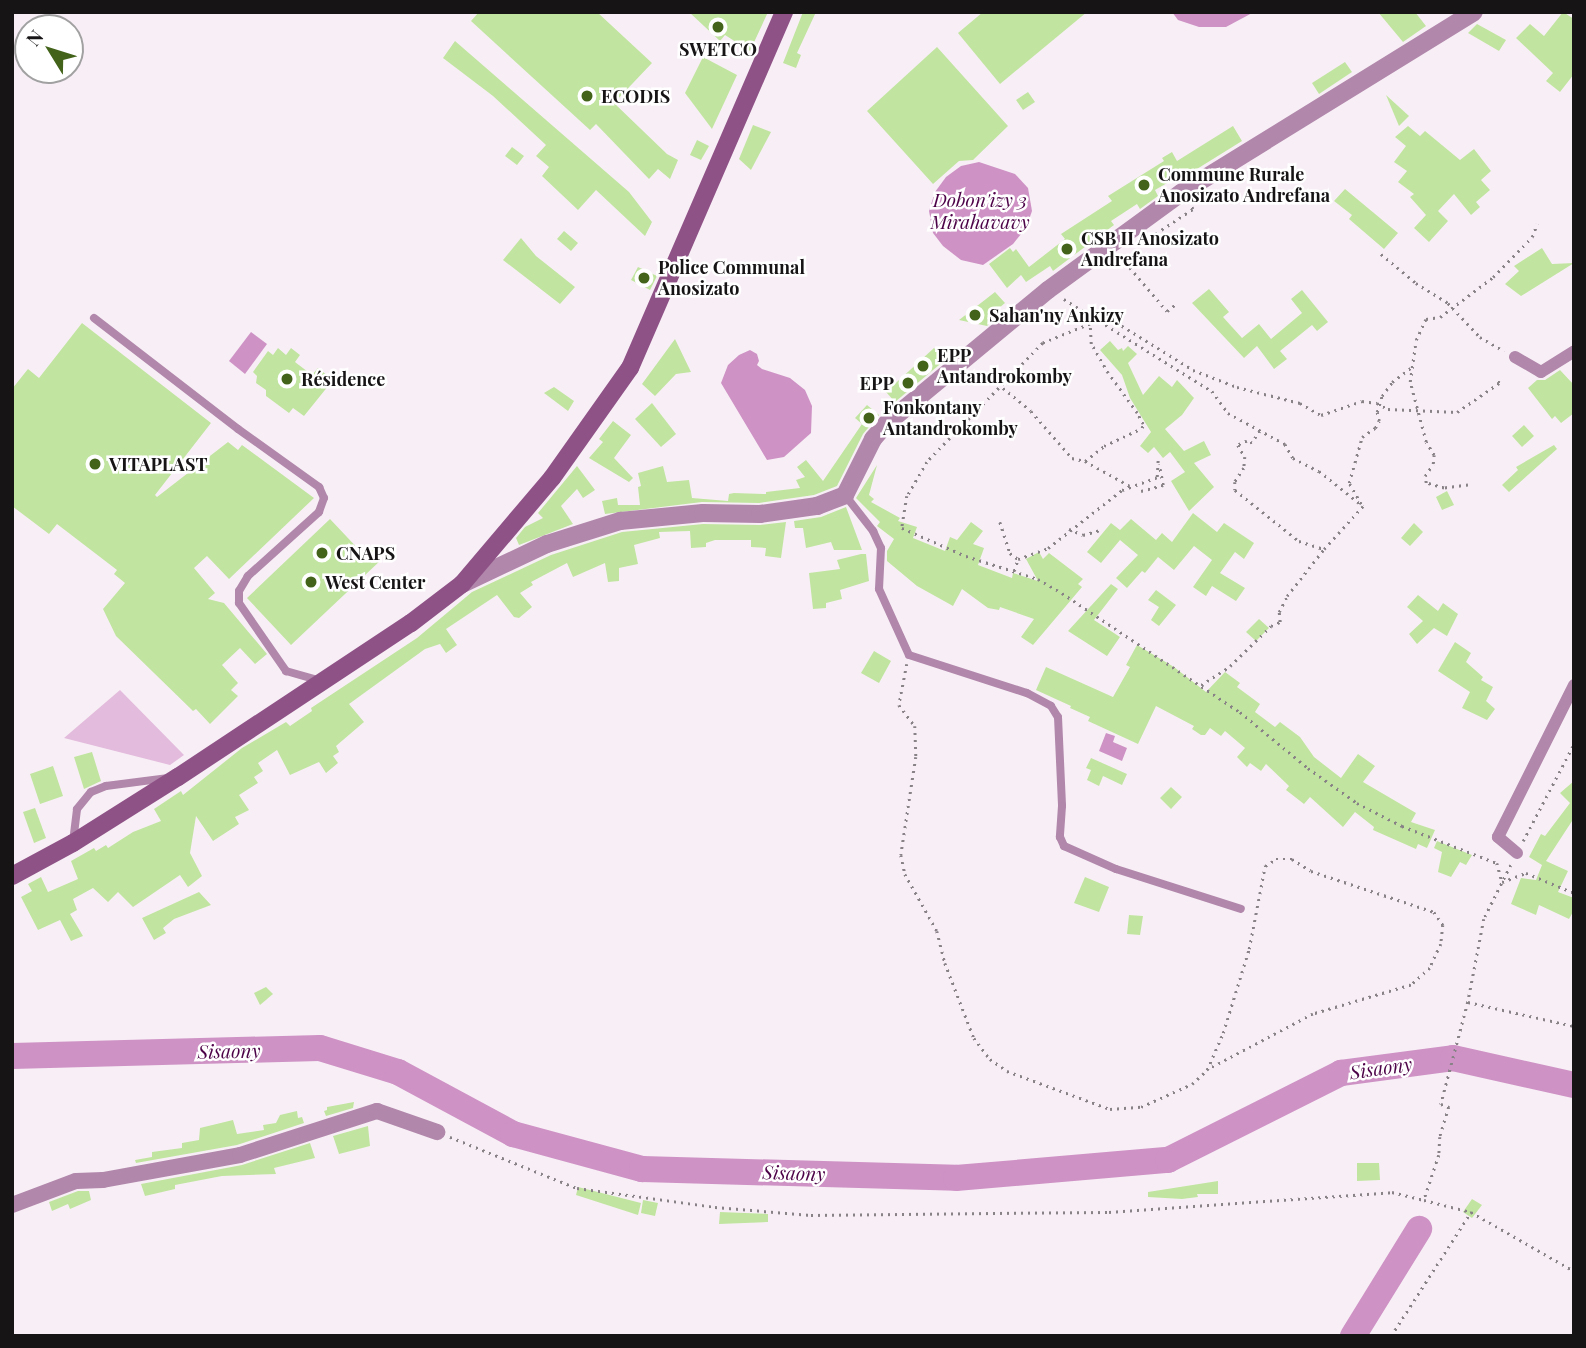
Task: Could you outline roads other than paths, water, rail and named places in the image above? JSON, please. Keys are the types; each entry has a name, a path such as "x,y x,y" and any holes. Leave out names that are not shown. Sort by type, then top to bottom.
{"main road":[{"path":"12,876 73,843 178,777 411,623 462,584 552,478 630,368 784,12"}],"street":[{"path":"462,584 547,544 620,522 703,513 760,514 817,506 845,495 873,439 886,424 1048,290 1181,192 1474,12"},
{"path":"1515,357 1541,372 1574,351"},
{"path":"1517,853 1498,837 1574,685"},
{"path":"12,1205 76,1181 103,1180 240,1155 377,1111 437,1132"}],"lane":[{"path":"94,318 319,487 324,498 319,512 248,576 239,592 239,603 286,671 320,681"},
{"path":"845,495 873,531 881,548 879,589 909,655 1027,693 1051,706 1058,717 1062,806 1060,837 1064,846 1116,869 1241,909"},
{"path":"73,843 77,809 90,792 106,786 178,777"}],"water":[{"path":"1172,12 1254,12 1226,27 1199,27 1178,20"},
{"name":"Dobon'izy 3 Mirahavavy","path":"979,162 1015,174 1028,188 1032,211 1026,228 1013,244 983,265 961,260 943,246 933,233 929,211 935,192 946,177 961,166"},
{"path":"251,332 267,344 245,374 229,361"},
{"path":"750,350 757,354 757,365 762,369 790,378 805,390 812,406 811,433 784,457 767,460 721,383 728,365"},
{"path":"1106,733 1115,736 1113,742 1127,748 1122,761 1099,751"}],"waterway":[{"name":"Sisaony","path":"12,1056 320,1048 398,1072 513,1134 642,1169 956,1178 1168,1160 1341,1073 1453,1058 1574,1085"},
{"path":"1353,1336 1419,1229"}],"place":[{"name":"SWETCO","path":"718,27"},
{"name":"ECODIS","path":"587,96"},
{"name":"Commune Rurale Anosizato Andrefana","path":"1144,185"},
{"name":"CSB II Anosizato Andrefana","path":"1067,249"},
{"name":"Police Communal Anosizato","path":"644,278"},
{"name":"Sahan'ny Ankizy","path":"975,315"},
{"name":"EPP Antandrokomby","path":"923,366"},
{"name":"Résidence","path":"287,379"},
{"name":"EPP","path":"908,383"},
{"name":"Fonkontany Antandrokomby","path":"869,418"},
{"name":"VITAPLAST","path":"95,464"},
{"name":"CNAPS","path":"322,553"},
{"name":"West Center","path":"311,582"}]}
